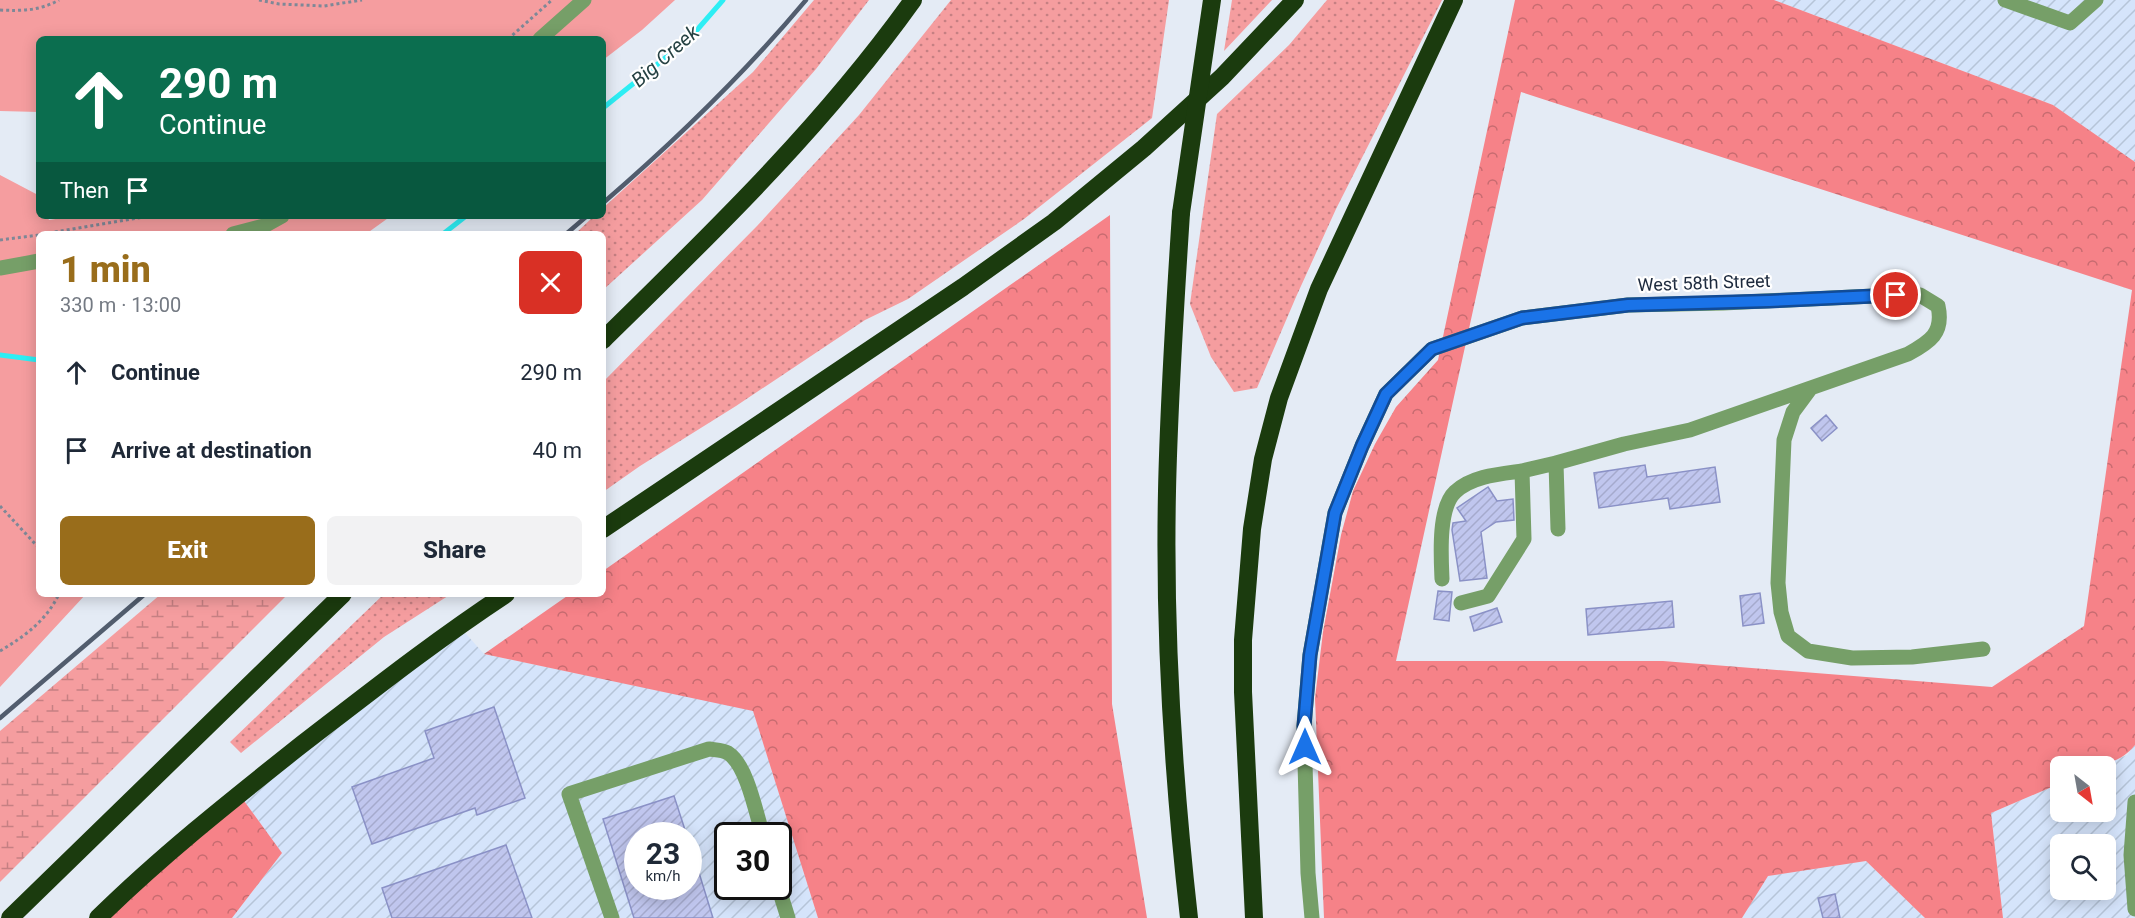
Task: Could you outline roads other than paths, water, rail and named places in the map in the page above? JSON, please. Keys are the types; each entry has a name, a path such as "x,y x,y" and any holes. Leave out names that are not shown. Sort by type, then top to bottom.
{"highway":[{"path":"606,337 741,205 783,160 913,0"},
{"path":"1189,918 1173,756 1167,594 1167,492 1170,393 1182,213 1212,0"},
{"path":"606,527 953,294 1054,222 1144,148 1222,76 1295,0"},
{"path":"1254,918 1243,692 1243,640 1252,529 1263,459 1279,398 1319,289 1454,0"},
{"path":"10,918 340,597"},
{"path":"98,918 239,794 432,645 502,597"}],"street":[{"path":"543,36 584,0"},
{"path":"2005,0 2070,23 2096,0"},
{"path":"243,231 276,219"},
{"path":"0,268 36,262"},
{"name":"West 58th Street","path":"1312,918 1308,873 1304,726 1310,655 1335,513 1386,394 1432,349 1522,318 1628,305 1792,300 1868,295 1920,296 1938,306 1939,326 1928,343 1908,354 1690,430 1470,482 1454,492 1444,514 1441,539 1442,579"},
{"path":"1810,389 1793,412 1784,440 1778,584 1781,612 1788,636 1808,651 1852,658 1912,657 1983,649"},
{"path":"1556,463 1558,529"},
{"path":"1461,603 1488,596 1524,539 1522,471"},
{"path":"612,918 569,794 709,749 726,751 737,761 744,774 759,822"},
{"path":"2135,802 2131,855 2135,909"},
{"path":"782,900 788,918"}],"waterway":[{"name":"Big Creek","path":"606,106 690,38 723,0"},
{"name":"Big Creek","path":"447,231 462,219"},
{"name":"Big Creek","path":"0,355 36,360"}],"railway":[{"path":"606,200 709,106 806,0"},
{"path":"570,231 584,219"},
{"path":"0,718 141,597"}]}
